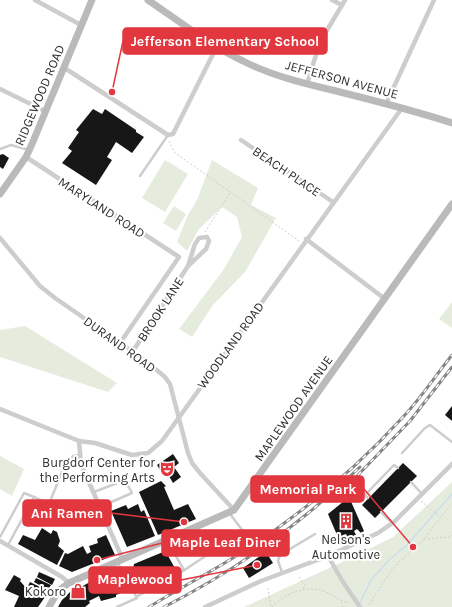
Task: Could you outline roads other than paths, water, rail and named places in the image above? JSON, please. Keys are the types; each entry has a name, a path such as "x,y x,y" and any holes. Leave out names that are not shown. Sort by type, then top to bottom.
{"street":[{"path":"34,0 81,25"},
{"name":"RIDGEWOOD ROAD","path":"0,194 27,154 92,0"},
{"name":"JEFFERSON AVENUE","path":"148,0 242,61 307,84 402,108 452,123"},
{"path":"332,0 342,5"},
{"path":"307,84 320,42 346,0"},
{"path":"386,104 434,0"},
{"path":"63,67 168,135 173,134 217,46"},
{"path":"0,89 45,111"},
{"name":"WOODLAND ROAD","path":"0,409 79,441 95,443 132,455 143,455 157,447 402,108"},
{"name":"BEACH PLACE","path":"241,140 333,202"},
{"name":"MARYLAND ROAD","path":"27,154 179,257 120,343"},
{"name":"MAPLEWOOD AVENUE","path":"232,512 452,204"},
{"name":"BROOK LANE","path":"133,351 188,266 208,244 207,237 203,236 199,238 195,244 188,266"},
{"name":"DURAND ROAD","path":"0,238 40,286 133,351 166,377 170,384 192,463 232,512"},
{"path":"306,239 385,299"},
{"path":"79,441 81,464 100,507 120,561"},
{"path":"205,607 282,572 328,556 378,533 393,523 452,464"},
{"path":"49,607 58,591 69,583 232,512"},
{"path":"0,541 62,577 69,583"},
{"path":"328,556 360,607"}],"lane":[{"path":"140,176 168,135"},
{"path":"0,149 11,145 27,154"},
{"path":"402,453 425,428 430,425 452,442"},
{"path":"0,537 24,493 48,504 62,472 73,456 80,455"},
{"path":"368,498 365,495 394,465 398,468"},
{"path":"93,492 125,480 132,493 100,507"},
{"path":"411,482 422,494"},
{"path":"8,546 34,497"},
{"path":"117,607 137,598 136,597 184,570 243,531 232,512"},
{"path":"381,512 393,523"},
{"path":"282,572 278,561 280,555 315,534"},
{"path":"167,541 184,570"},
{"path":"120,561 136,597"}],"waterway":[{"path":"360,603 371,580 390,559 406,546 452,494"}],"railway":[{"path":"149,607 256,543 323,493 384,437 410,410 452,355"},
{"path":"358,475 410,421 452,367"},
{"path":"164,607 217,578 291,527 315,508 360,467"}],"place":[{"name":"Jefferson Elementary School","path":"112,92"},
{"name":"Burgdorf Center for the Performing Arts","path":"167,469"},
{"name":"Nelson's Automotive","path":"346,521"},
{"name":"Ani Ramen","path":"184,522"},
{"name":"Memorial Park","path":"413,547"},
{"name":"Maple Leaf Diner","path":"97,560"},
{"name":"Maplewood","path":"257,565"},
{"name":"Kokoro","path":"78,591"}]}
